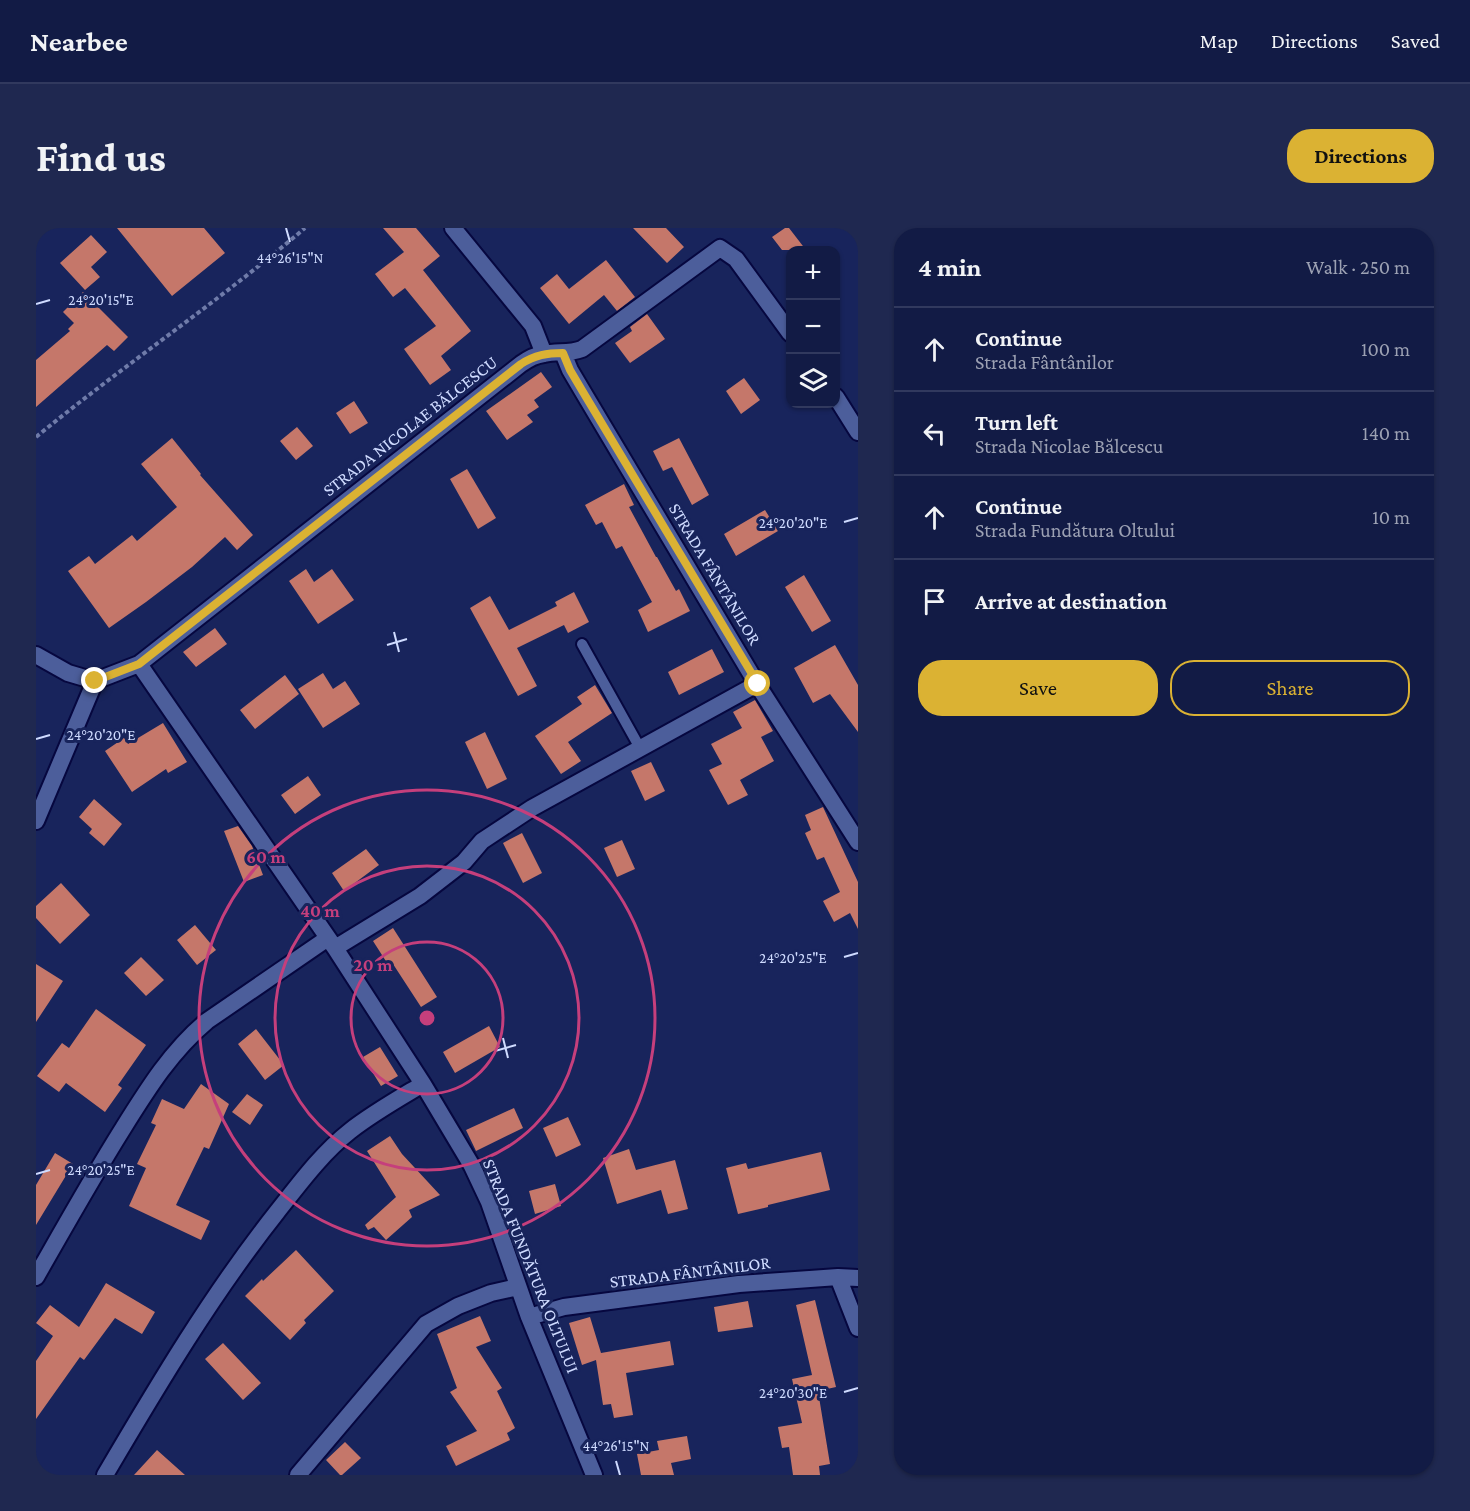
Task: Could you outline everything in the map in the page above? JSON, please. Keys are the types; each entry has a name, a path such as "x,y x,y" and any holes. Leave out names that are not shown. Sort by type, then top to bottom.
{"street":[{"path":"453,228 533,326 544,354"},
{"name":"STRADA NICOLAE BĂLCESCU","path":"139,664 521,364 531,357 582,349 720,248 736,259 786,328"},
{"name":"STRADA FÂNTÂNILOR","path":"563,353 570,370 758,684 858,842"},
{"path":"840,403 858,432"},
{"path":"36,655 68,674 95,681 139,664"},
{"name":"STRADA FUNDĂTURA OLTULUI","path":"139,664 332,943 423,1084 476,1175 489,1202 529,1317 594,1475"},
{"path":"36,821 95,681"},
{"path":"36,1277 102,1161 146,1092 190,1035 207,1021 332,943 420,897 464,862 482,841 532,808 758,684"},
{"path":"105,1475 170,1366 224,1282 314,1166 349,1132 423,1084"},
{"path":"838,1277 858,1329"},
{"name":"STRADA FÂNTÂNILOR","path":"529,1317 564,1307 740,1284 838,1277 858,1278"},
{"path":"298,1475 426,1324 458,1306 491,1293 518,1287"}],"lane":[{"path":"582,644 640,748"}],"path":[{"path":"36,437 270,258 305,228"}],"building":[{"path":"117,228 204,228 225,253 172,296"},
{"path":"383,228 416,228 440,256 423,270 471,331 441,356 451,370 430,385 404,349 436,326 405,288 393,297 375,274 404,252"},
{"path":"633,228 666,228 684,247 667,263"},
{"path":"785,228 789,228 803,246 786,246 786,250 782,250 772,237"},
{"path":"91,235 107,252 91,267 100,277 85,290 60,263"},
{"path":"606,260 635,297 617,311 604,295 569,324 540,288 557,274 569,289"},
{"path":"83,292 128,337 114,351 107,345 36,407 36,360 70,331 68,329 74,323 63,312"},
{"path":"647,314 665,339 630,363 615,343 632,331 630,327"},
{"path":"541,372 552,387 534,400 539,407 527,415 533,422 507,440 486,411"},
{"path":"744,378 760,400 741,414 726,391"},
{"path":"354,401 368,423 350,434 336,413"},
{"path":"297,427 313,446 296,460 280,441"},
{"path":"172,438 200,475 253,535 237,550 225,537 192,567 109,628 68,571 89,556 95,564 132,535 137,541 177,507 141,464"},
{"path":"679,438 709,495 692,505 672,467 663,471 653,451"},
{"path":"467,469 496,518 478,529 450,479"},
{"path":"624,484 634,505 629,507 656,557 676,591 679,589 690,611 648,632 638,610 652,602 622,546 616,549 602,522 596,525 585,505"},
{"path":"765,510 778,531 736,556 724,534"},
{"path":"306,569 314,582 332,569 354,600 318,624 289,581"},
{"path":"804,575 831,621 812,632 785,587"},
{"path":"574,592 589,622 568,633 564,625 517,648 537,686 518,696 470,608 490,596 509,630 557,606 555,602"},
{"path":"215,628 227,644 196,667 183,652"},
{"path":"835,645 858,685 858,732 830,694 813,703 794,668"},
{"path":"712,649 724,672 679,695 668,672"},
{"path":"323,673 333,689 345,681 360,704 323,728 298,689"},
{"path":"285,675 299,694 255,729 240,710"},
{"path":"595,685 612,713 568,742 581,761 561,774 535,736 582,704 577,697"},
{"path":"755,700 773,731 761,737 774,761 740,780 748,795 728,805 709,770 722,764 711,744 742,728 733,712"},
{"path":"163,723 187,762 168,773 166,769 132,792 105,751 124,738 128,744"},
{"path":"485,732 507,779 487,789 465,742"},
{"path":"651,762 665,791 645,801 631,771"},
{"path":"308,776 321,795 295,814 281,795"},
{"path":"94,799 122,824 104,846 89,833 92,829 79,817"},
{"path":"823,807 858,882 858,929 850,913 834,922 823,901 840,892 824,857 817,860 805,833 811,830 805,815"},
{"path":"238,826 252,846 263,875 244,882 224,831"},
{"path":"522,833 542,873 523,883 503,843"},
{"path":"622,840 635,869 617,877 604,848"},
{"path":"366,849 379,865 344,891 332,873"},
{"path":"61,883 90,915 60,944 36,918 36,906"},
{"path":"195,925 216,950 197,965 177,940"},
{"path":"393,928 437,997 421,1007 393,964 389,966 373,941"},
{"path":"141,957 164,980 146,996 124,973"},
{"path":"36,964 63,981 36,1022"},
{"path":"96,1009 146,1045 118,1085 122,1088 105,1112 66,1083 59,1092 37,1076 62,1043 69,1048"},
{"path":"489,1026 500,1047 455,1073 443,1052"},
{"path":"256,1029 284,1065 265,1080 238,1044"},
{"path":"380,1047 398,1076 381,1086 363,1057"},
{"path":"201,1084 229,1104 209,1149 204,1147 176,1205 210,1221 201,1240 129,1206 146,1168 137,1164 156,1125 151,1123 162,1099 184,1109"},
{"path":"247,1094 263,1105 250,1125 232,1112"},
{"path":"514,1108 523,1128 476,1151 466,1130"},
{"path":"568,1117 581,1145 556,1157 543,1128"},
{"path":"390,1136 402,1154 440,1195 409,1210 412,1217 386,1240 374,1227 368,1230 365,1225 396,1197 367,1151"},
{"path":"629,1149 636,1170 675,1160 688,1209 668,1214 661,1190 617,1204 603,1158"},
{"path":"821,1152 830,1190 738,1214 726,1168 746,1163 748,1169"},
{"path":"55,1153 73,1164 36,1225 36,1185"},
{"path":"555,1184 561,1206 535,1214 529,1191"},
{"path":"296,1250 334,1291 304,1320 306,1323 290,1340 245,1296"},
{"path":"106,1283 155,1312 142,1334 115,1318 84,1360 80,1357 36,1419 36,1361 53,1336 36,1323 50,1305 79,1327"},
{"path":"815,1300 836,1387 818,1391 830,1464 819,1466 820,1475 793,1475 789,1447 782,1448 778,1427 802,1423 792,1379 812,1375 796,1305"},
{"path":"748,1301 753,1327 718,1332 714,1307"},
{"path":"480,1316 491,1341 476,1347 502,1388 497,1391 515,1428 507,1433 510,1440 456,1466 446,1446 477,1431 450,1392 457,1388 437,1334"},
{"path":"590,1317 601,1353 670,1341 674,1365 626,1373 633,1415 614,1418 611,1404 603,1405 596,1360 582,1365 569,1323"},
{"path":"223,1343 261,1383 243,1400 205,1359"},
{"path":"687,1436 691,1459 671,1463 674,1475 641,1475 637,1454 659,1450 657,1441"},
{"path":"345,1442 361,1458 340,1475 326,1460"},
{"path":"157,1450 185,1475 134,1475"}],"route":[{"path":"95,681 139,664 521,364 531,357 563,353 570,370 758,684"}]}
